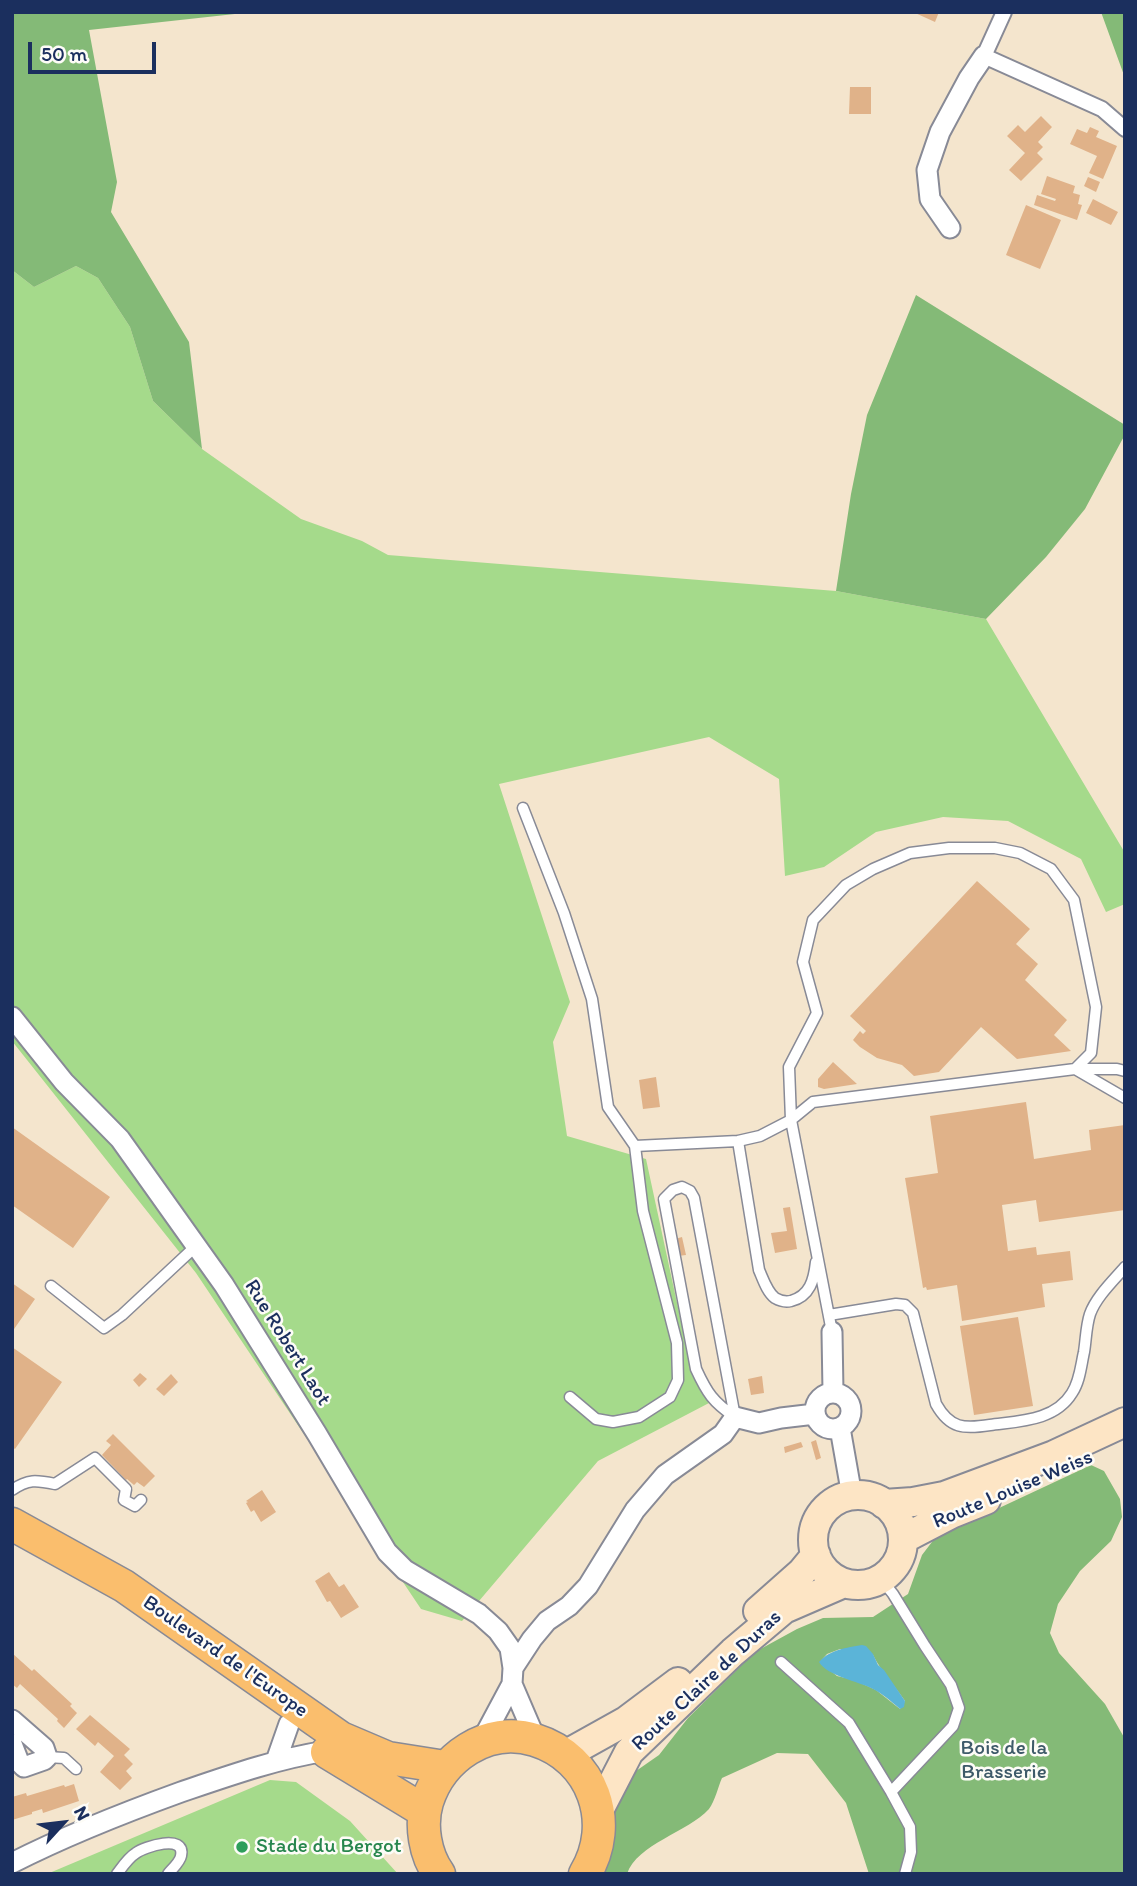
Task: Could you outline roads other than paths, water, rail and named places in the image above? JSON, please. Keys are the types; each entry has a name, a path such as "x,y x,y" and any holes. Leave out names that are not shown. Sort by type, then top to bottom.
{"main road":[{"name":"Route Louise Weiss","path":"884,1504 944,1496 1054,1455 1125,1422"},
{"name":"Route Louise Weiss","path":"903,1539 951,1514 1066,1469 1125,1442"},
{"path":"852,1496 864,1496 884,1504 898,1520 903,1539 900,1558 895,1566 881,1579 863,1585 844,1583 827,1572 816,1555 814,1544 814,1532 824,1512 832,1504 852,1496"},
{"name":"Boulevard de l'Europe","path":"12,1524 124,1586 341,1738 388,1758 445,1767"},
{"name":"Boulevard de l'Europe","path":"12,1539 125,1605 326,1751 424,1811"},
{"name":"Route Claire de Duras","path":"565,1755 626,1721 675,1685 802,1572 816,1555"},
{"name":"Route Claire de Duras","path":"599,1810 629,1752 733,1652 784,1609 844,1583"},
{"path":"439,1874 433,1866 424,1839 424,1811 432,1787 445,1767 462,1752 481,1742 502,1737 536,1740 565,1755 581,1770 592,1789 599,1810 600,1836 593,1861 585,1874"}],"street":[{"path":"950,228 930,198 928,170 940,132 968,78 984,57 1004,12"},
{"path":"984,57 1102,109 1125,129"},
{"name":"Rue Robert Laot","path":"12,1017 64,1082 120,1139 224,1285 387,1552 405,1570 479,1614 498,1631 510,1648 512,1676 536,1740"},
{"path":"831,1324 834,1392"},
{"path":"834,1392 845,1396 851,1406 849,1419 840,1428 833,1429 821,1425 815,1407 822,1396 834,1392"},
{"path":"481,1742 532,1639 547,1621 569,1605 588,1586 635,1510 665,1475 723,1434 735,1418 758,1423 815,1413"},
{"path":"840,1428 852,1496"},
{"path":"12,1720 44,1748 47,1757 24,1767 19,1762 12,1744"},
{"path":"276,1761 289,1724"},
{"path":"12,1863 106,1820 213,1781 276,1761 326,1751"}],"lane":[{"path":"523,808 564,913 592,999 608,1107 635,1146 643,1211 677,1343 678,1380 670,1397 639,1417 613,1422 596,1419 570,1397"},
{"path":"1075,1069 1091,1053 1096,1007 1074,900 1051,869 1020,853 995,848 949,848 910,853 873,869 846,885 813,920 803,962 817,1013 789,1067 791,1120 831,1324 896,1304 905,1305 913,1314 936,1404 943,1416 957,1426 973,1428 1041,1418 1061,1406 1073,1392 1080,1373 1089,1316 1095,1303 1125,1267"},
{"path":"635,1146 738,1141 760,1136 791,1120 813,1102 1075,1069 1117,1069 1125,1072"},
{"path":"1075,1069 1125,1098"},
{"path":"738,1141 759,1270 766,1288 775,1298 786,1302 799,1299 808,1290 815,1275 817,1255"},
{"path":"682,1188 690,1191 694,1198 735,1418 716,1404 696,1369 664,1199 673,1190 682,1188"},
{"path":"51,1286 104,1328 122,1315 196,1246"},
{"path":"12,1490 23,1482 39,1480 55,1484 95,1458 126,1489 124,1500 135,1506 141,1500"},
{"path":"881,1579 951,1685 959,1708 953,1726 891,1792"},
{"path":"781,1662 849,1723 891,1792 910,1827 911,1852 905,1874"},
{"path":"47,1757 64,1758 76,1769"},
{"path":"117,1874 130,1857 140,1850 172,1843 178,1846 181,1857 168,1874"}],"water":[{"path":"862,1645 873,1654 905,1701 904,1707 900,1709 877,1691 836,1675 819,1662 834,1652"}],"place":[{"name":"Stade du Bergot","path":"242,1847"}],"park label":[{"name":"Bois de la Brasserie","path":"1004,1761"}]}
